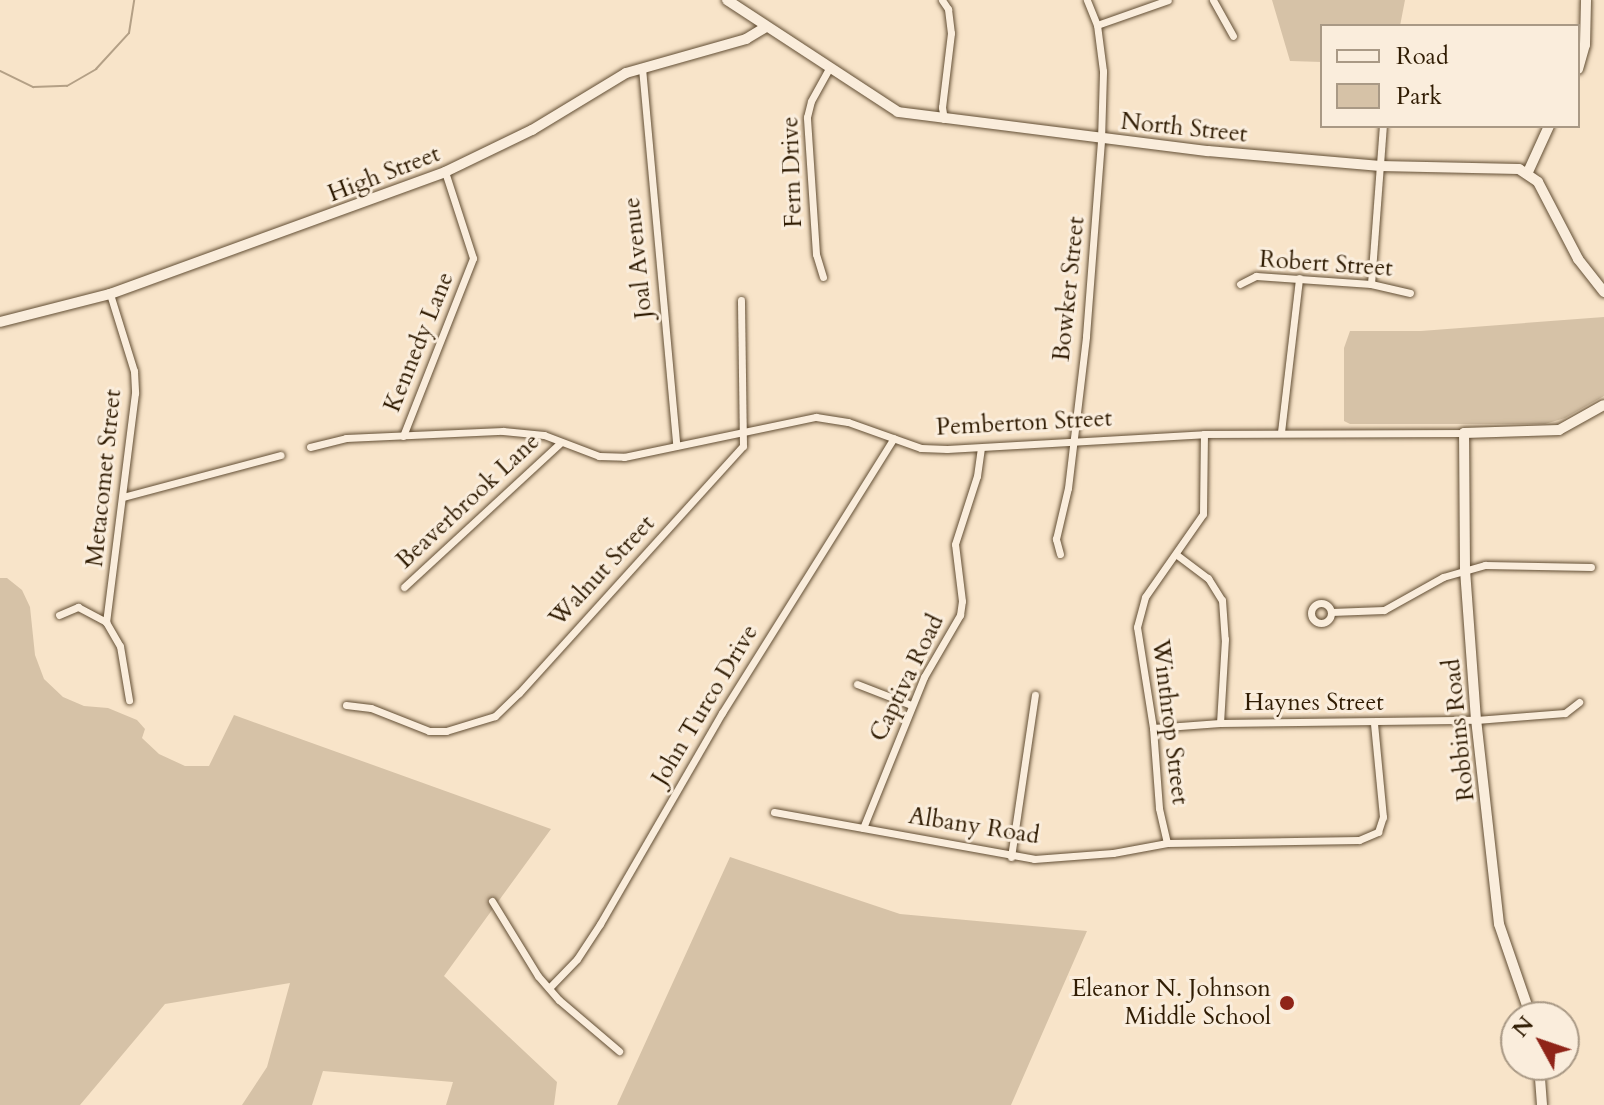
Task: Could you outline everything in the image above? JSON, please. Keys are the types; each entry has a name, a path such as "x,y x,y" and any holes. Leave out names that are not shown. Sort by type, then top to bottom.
{"street":[{"name":"North Street","path":"727,0 898,112 1101,140 1380,166 1528,172"},
{"path":"942,0 948,9 951,33 942,107 944,119"},
{"name":"Bowker Street","path":"1060,554 1056,539 1068,488 1086,336 1101,140 1103,71 1097,25 1087,0"},
{"path":"1097,25 1168,0"},
{"path":"1213,0 1233,36"},
{"path":"1580,62 1585,45 1586,0"},
{"name":"High Street","path":"0,322 110,294 445,172 532,130 606,82 642,68 746,39 766,27"},
{"name":"Joal Avenue","path":"642,68 676,445"},
{"name":"Fern Drive","path":"823,277 816,254 807,117 811,101 829,68"},
{"path":"1371,284 1383,128"},
{"path":"1548,128 1528,172 1538,182 1562,232 1602,285"},
{"name":"Kennedy Lane","path":"403,436 473,258 445,172"},
{"name":"Robert Street","path":"1240,284 1256,276 1299,278 1371,284 1410,293"},
{"path":"1281,432 1299,278"},
{"name":"Metacomet Street","path":"106,622 123,497 134,371 110,294"},
{"path":"741,300 745,431"},
{"name":"Pemberton Street","path":"310,447 346,438 503,431 544,435 599,456 636,456 816,417 848,422 921,448 981,449 1204,434 1559,430 1604,405"},
{"name":"Walnut Street","path":"346,705 371,708 429,731 446,731 495,716 741,449 745,431"},
{"name":"Robbins Road","path":"1464,433 1465,570 1476,720 1499,924 1525,1001"},
{"name":"Winthrop Street","path":"1167,843 1159,808 1153,728 1137,627 1145,597 1203,514 1204,434"},
{"name":"John Turco Drive","path":"549,988 577,959 600,924 722,713 894,438"},
{"name":"Beaverbrook Lane","path":"404,587 560,443"},
{"name":"Captiva Road","path":"863,828 911,705 960,615 962,601 955,544 977,476 981,449"},
{"path":"123,497 281,455"},
{"path":"1177,555 1208,578 1222,600 1225,639 1220,723"},
{"path":"1331,612 1384,610 1443,577 1485,565 1591,567"},
{"path":"59,615 78,607 106,622 120,646 129,700"},
{"path":"857,684 911,705"},
{"path":"1011,857 1035,695"},
{"name":"Haynes Street","path":"1153,728 1220,723 1476,720 1565,713 1579,702"},
{"name":"Albany Road","path":"774,812 1011,857 1081,857 1167,843 1359,840 1372,836 1381,828 1384,798 1374,723"},
{"path":"492,901 549,988 619,1051"},
{"path":"1540,1081 1542,1105"}],"green space":[{"path":"1272,0 1405,0 1400,24 1320,24 1320,62 1290,61"},
{"path":"1604,317 1604,396 1565,418 1545,424 1350,424 1344,421 1344,348 1350,331 1421,331"},
{"path":"0,578 7,578 22,590 30,607 35,655 44,679 63,697 84,706 108,708 137,720 145,729 142,738 159,754 185,766 209,766 234,715 551,829 444,976 557,1082 554,1105 446,1105 453,1082 323,1071 312,1105 242,1105 267,1067 290,983 165,1004 80,1105 0,1105"},
{"path":"730,857 900,914 1087,931 1011,1105 617,1105"}],"waterway":[{"path":"0,71 33,87 67,86 96,69 129,33 134,0"}],"place":[{"name":"Eleanor N. Johnson Middle School","path":"1287,1003"}]}
